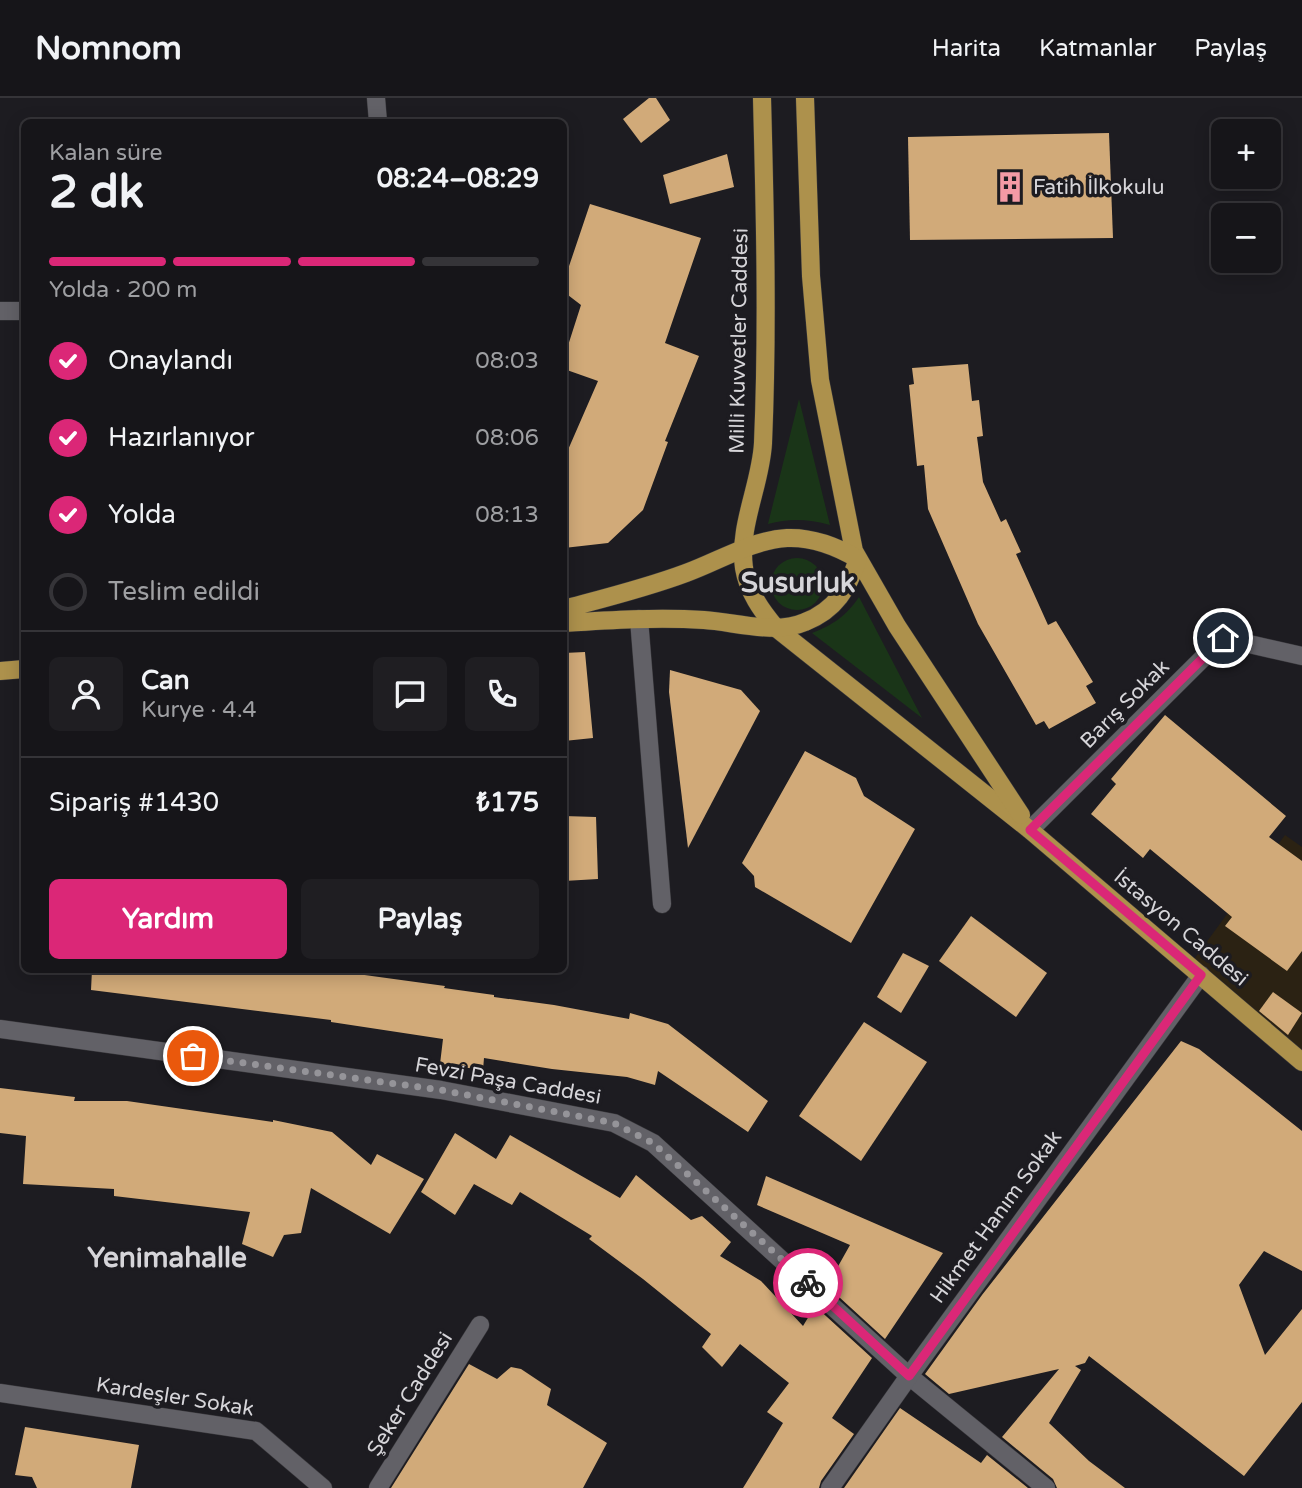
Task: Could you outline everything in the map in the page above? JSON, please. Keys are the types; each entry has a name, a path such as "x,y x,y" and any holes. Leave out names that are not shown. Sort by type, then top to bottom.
{"main road":[{"name":"Milli Kuvvetler Caddesi","path":"762,98 767,300 763,447 745,532 744,550 744,566 753,597 776,628 1030,830"},
{"path":"805,98 811,276 820,380 858,559 897,626 1030,830"},
{"path":"567,608 648,587 764,541 788,538 829,544 858,559"},
{"path":"567,623 639,619 703,620 776,628 803,624 824,614 837,602 847,587 858,559"},
{"path":"0,671 21,669"},
{"name":"İstasyon Caddesi","path":"1030,830 1302,1062"}],"street":[{"path":"376,98 378,119"},
{"path":"0,311 21,310"},
{"path":"639,619 662,904"},
{"name":"Barış Sokak","path":"1030,830 1223,638 1302,656"},
{"name":"Hikmet Hanım Sokak","path":"830,1488 1201,975"},
{"name":"Fevzi Paşa Caddesi","path":"0,1029 441,1090 614,1123 653,1143 909,1376 1046,1488"},
{"name":"Şeker Caddesi","path":"378,1488 480,1325"},
{"name":"Kardeşler Sokak","path":"0,1393 256,1431 323,1488"}],"shaded area":[{"path":"1285,835 1302,847 1302,1062 1189,966"}],"green space":[{"path":"799,399 830,525 799,520 768,524"},
{"path":"797,558 807,560 815,566 821,574 821,594 815,602 807,608 797,610 787,608 779,602 773,594 771,584 773,574 779,566 787,560"},
{"path":"859,597 922,718 812,633 838,619"}],"building":[{"path":"649,98 656,98 670,120 641,143 623,119"},
{"name":"Fatih İlkokulu","path":"1109,133 1113,238 910,240 908,137"},
{"path":"727,154 734,187 670,204 663,175"},
{"path":"590,204 701,238 665,343 699,356 665,441 668,442 643,510 608,543 567,548 567,452 598,381 567,370 567,349 581,305 567,294 567,272"},
{"path":"968,364 972,401 979,400 983,436 977,437 983,482 1001,522 1006,519 1021,552 1016,554 1048,625 1056,621 1093,682 1086,686 1096,703 1049,729 1044,721 1036,725 978,624 928,509 924,465 917,466 909,385 914,384 912,368"},
{"path":"585,652 593,738 567,741 567,653"},
{"path":"670,670 741,690 760,711 688,848 669,692"},
{"path":"1165,715 1286,816 1269,837 1302,861 1302,951 1287,971 1225,926 1232,917 1150,849 1143,858 1091,814 1116,784 1111,779"},
{"path":"805,751 856,778 864,796 915,829 851,943 755,887 754,876 742,863"},
{"path":"567,816 596,817 598,879 567,881"},
{"path":"971,916 1047,973 1016,1017 939,961"},
{"path":"903,953 929,966 901,1013 877,997"},
{"path":"92,973 350,973 445,986 444,988 629,1019 630,1013 668,1024 768,1101 748,1132 658,1071 655,1085 627,1077 484,1058 483,1070 440,1064 443,1039 331,1020 91,990"},
{"path":"1273,992 1302,1013 1288,1035 1259,1011"},
{"path":"864,1022 927,1062 861,1161 799,1116"},
{"path":"1181,1041 1199,1049 1302,1131 1302,1271 1264,1251 1239,1285 1265,1355 1302,1309 1302,1402 1244,1476 1089,1356 1085,1363 1075,1366 1081,1370 1049,1423 1089,1461 1125,1488 1057,1488 1053,1479 1002,1437 1059,1369 949,1394 925,1374 982,1295"},
{"path":"0,1088 75,1097 74,1101 127,1101 273,1120 332,1132 371,1165 377,1154 424,1179 390,1234 311,1188 301,1233 284,1235 273,1257 242,1244 250,1212 114,1196 114,1189 23,1184 26,1136 0,1133"},
{"path":"455,1133 496,1159 510,1135 620,1198 636,1175 691,1220 702,1216 731,1242 720,1256 761,1281 803,1326 815,1306 872,1358 832,1418 854,1434 821,1481 819,1488 743,1488 783,1423 767,1412 789,1383 740,1344 722,1367 702,1347 711,1334 589,1239 592,1236 520,1192 512,1205 474,1184 455,1215 421,1192"},
{"path":"766,1176 943,1253 885,1339 827,1286 850,1245 757,1205"},
{"path":"469,1364 497,1379 511,1367 521,1369 551,1389 547,1405 607,1443 583,1488 391,1488"},
{"path":"900,1408 981,1463 987,1455 1028,1488 844,1488"},
{"path":"25,1427 139,1445 131,1488 37,1488 32,1477 15,1475"}],"way so far":[{"path":"193,1056 441,1090 614,1123 653,1143 808,1283"}],"place":[{"name":"Fatih İlkokulu","path":"1010,187"}],"district":[{"name":"Susurluk","path":"798,583"},
{"name":"Yenimahalle","path":"167,1258"}],"route":[{"path":"808,1283 909,1376 1201,975 1030,830 1223,638"}]}
